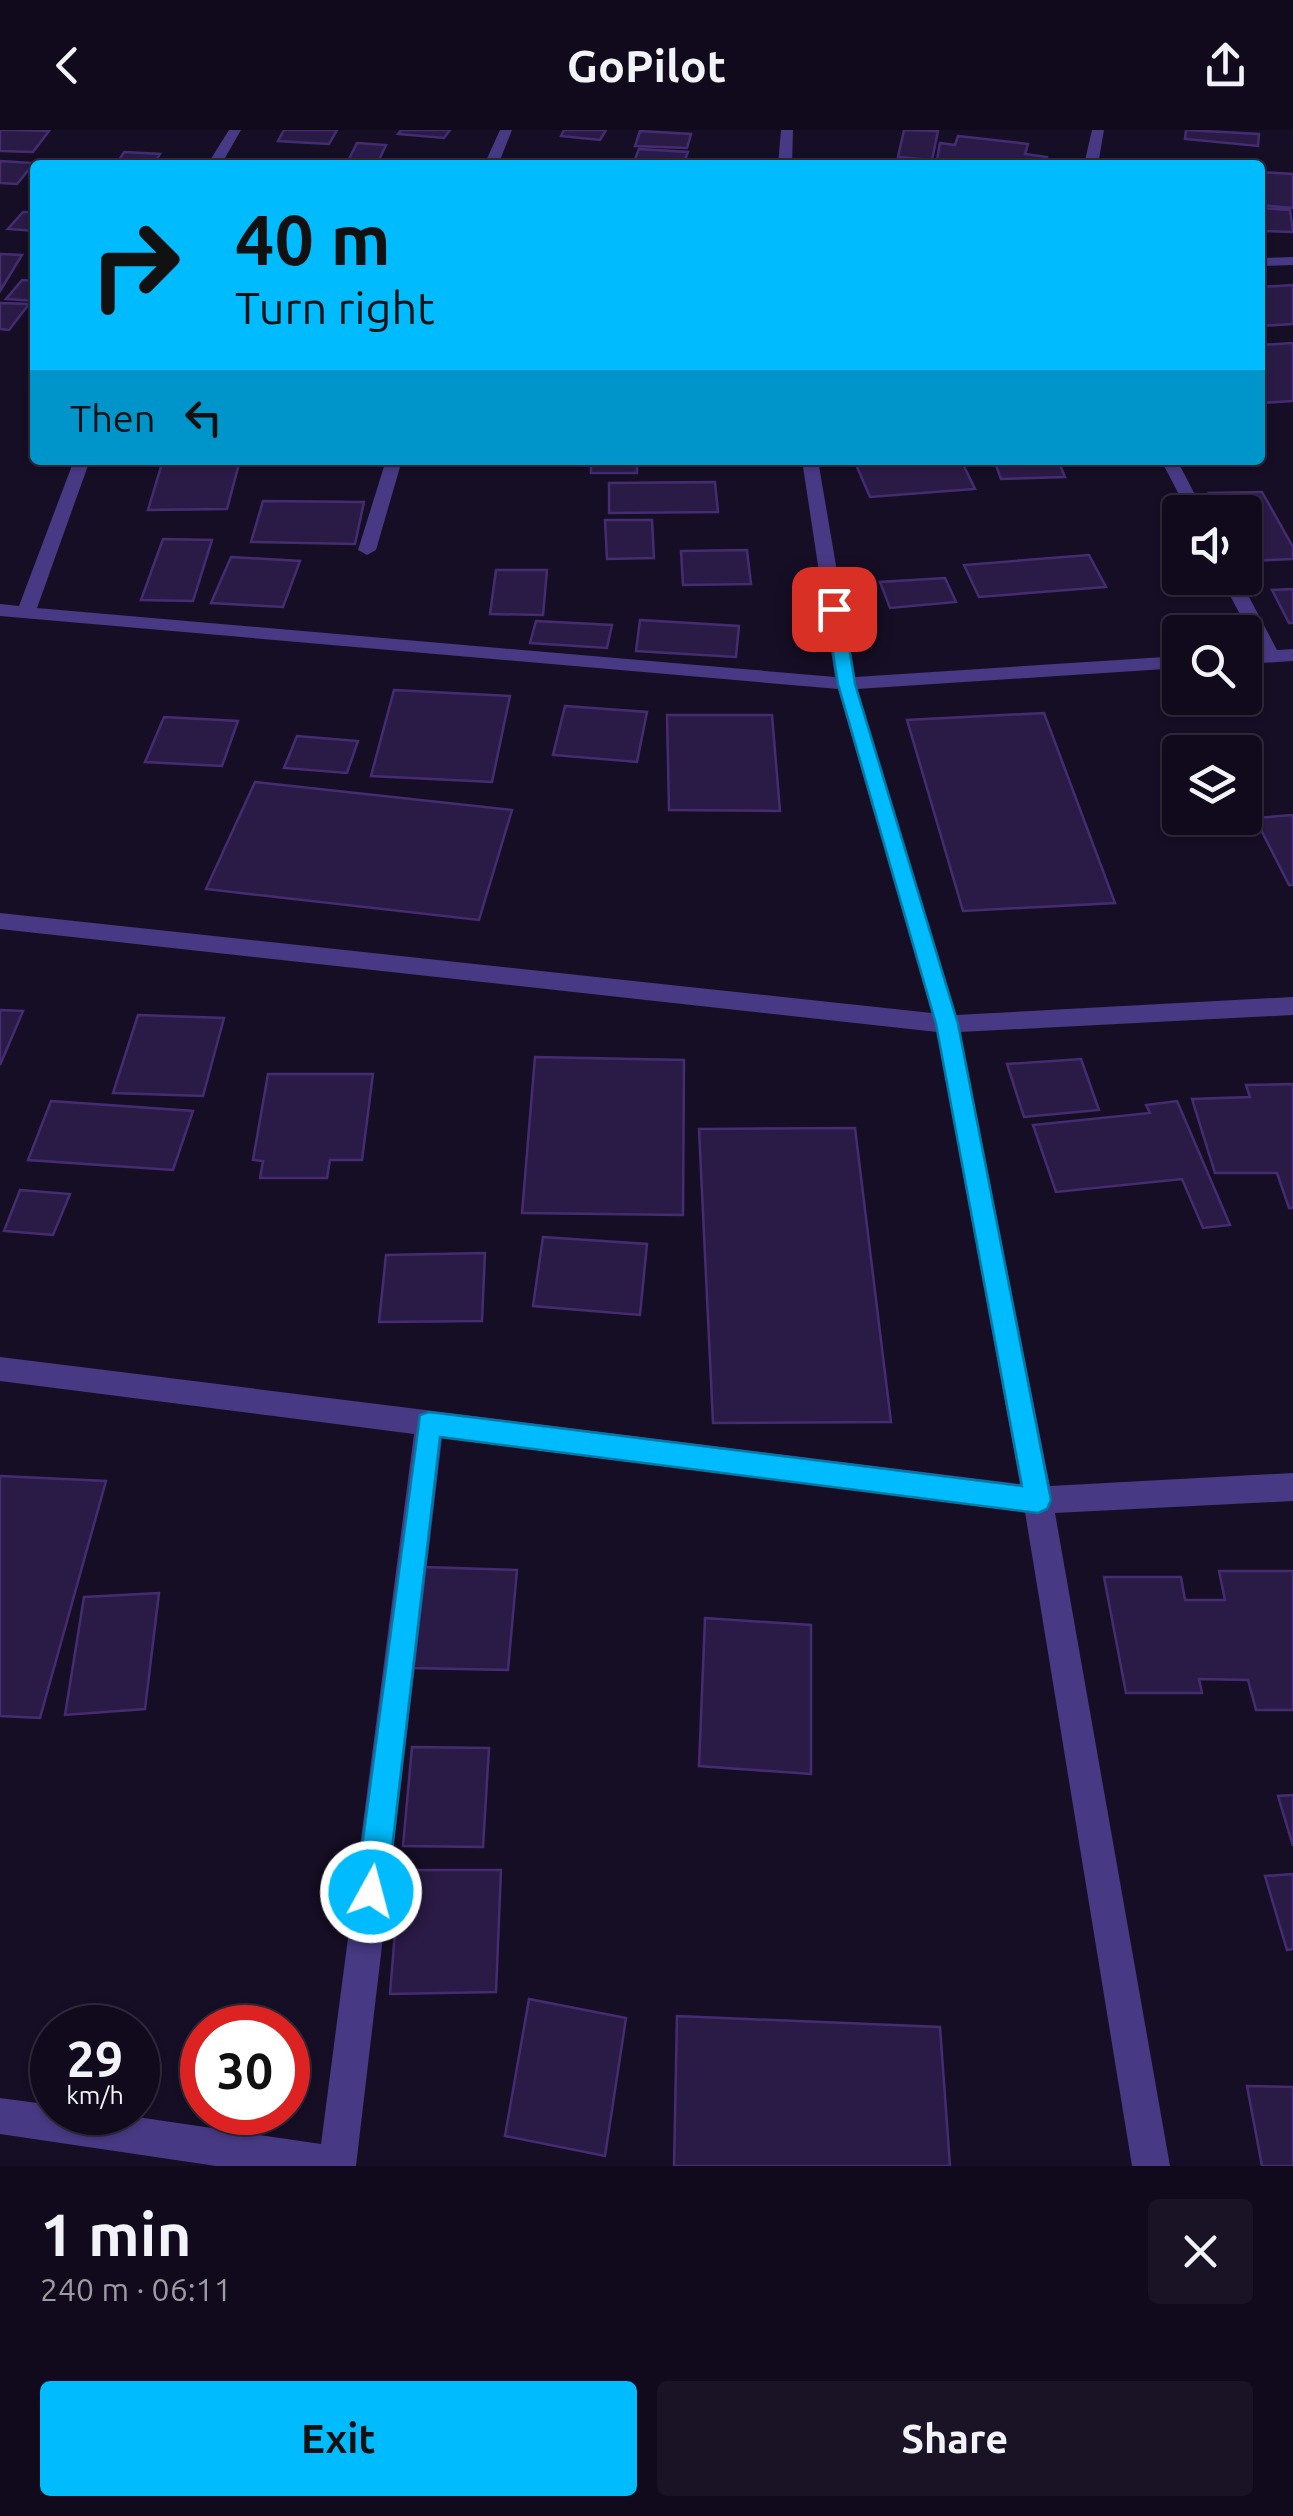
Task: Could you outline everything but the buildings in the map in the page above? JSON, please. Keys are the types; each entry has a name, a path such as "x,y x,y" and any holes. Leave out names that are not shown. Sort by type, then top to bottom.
{"street":[{"path":"217,160 235,130"},
{"path":"493,160 506,130"},
{"path":"785,160 787,130"},
{"path":"1092,160 1098,130"},
{"path":"1265,262 1293,261"},
{"path":"26,612 80,465"},
{"path":"367,550 392,465"},
{"path":"811,465 846,684 947,1024 1038,1500 1150,2166"},
{"path":"1172,465 1187,495"},
{"path":"1239,595 1270,657"},
{"path":"0,610 846,684 1162,663"},
{"path":"1262,657 1293,655"},
{"path":"0,920 947,1024 1293,1006"},
{"path":"0,1369 1038,1500 1293,1487"},
{"path":"0,2116 337,2166 429,1424"}],"route":[{"path":"371,1892 429,1424 1038,1500 947,1024 846,684 834,609"}]}
